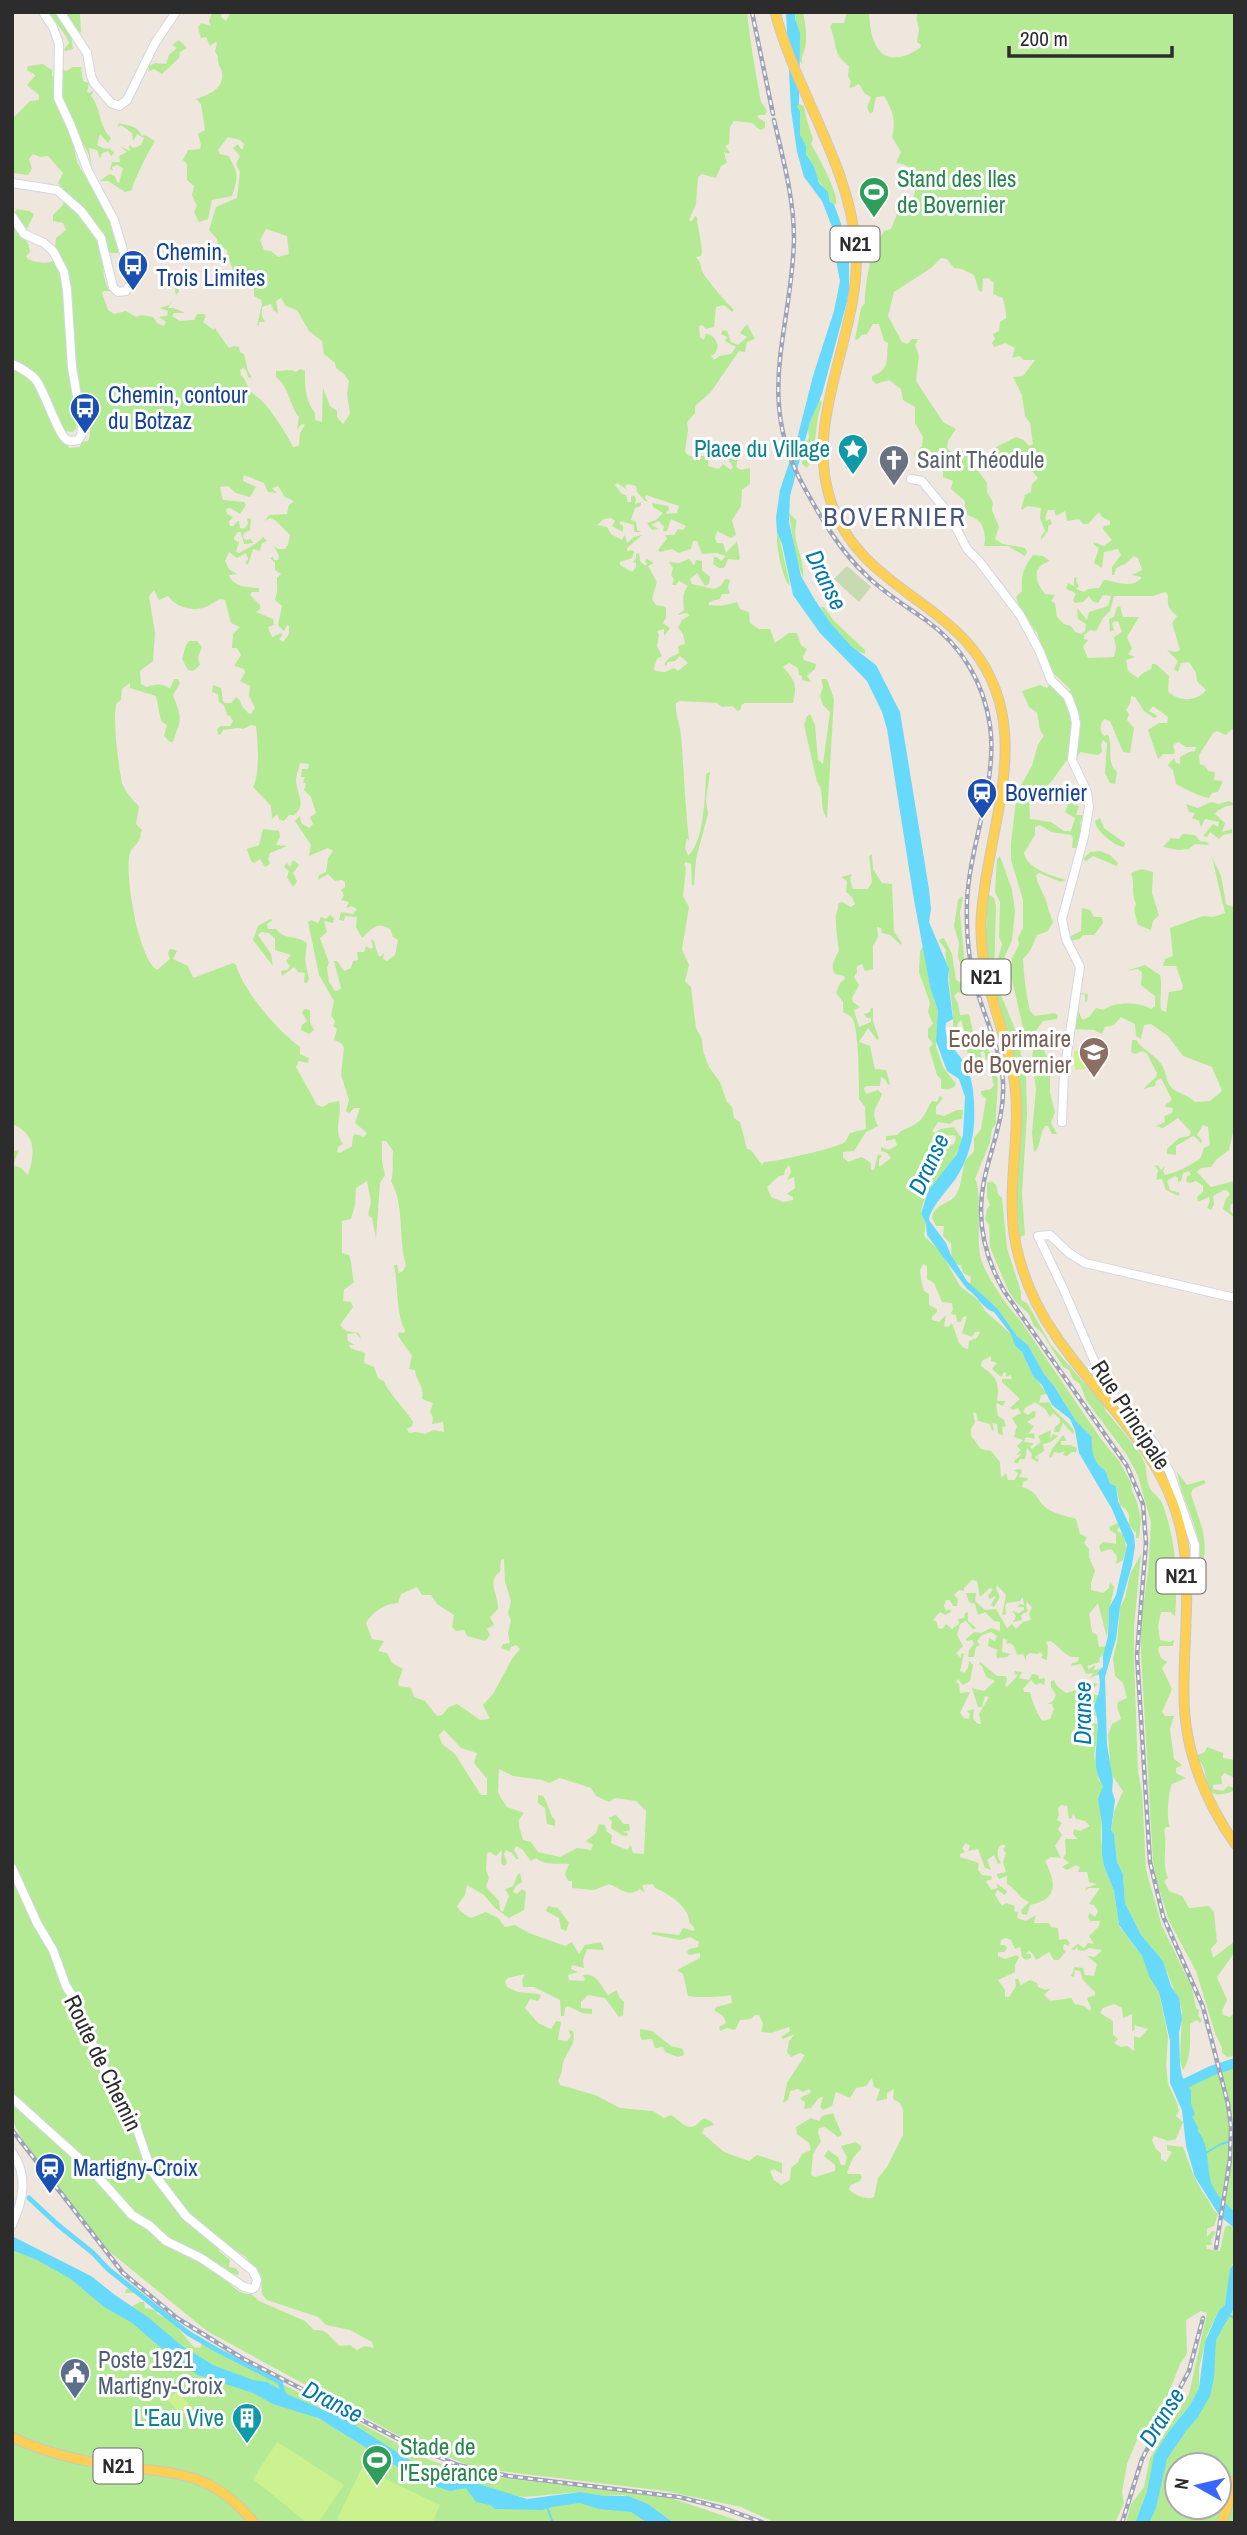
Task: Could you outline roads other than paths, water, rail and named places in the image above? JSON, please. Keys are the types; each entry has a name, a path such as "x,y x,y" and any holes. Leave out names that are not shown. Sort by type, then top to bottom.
{"main road":[{"name":"N21","path":"775,12 782,38 841,180 848,201 856,248 854,295 824,435 823,463 829,496 846,533 866,560 888,580 943,618 973,648 993,685 1002,714 1004,761 985,878 981,939 989,991 1014,1084 1016,1119 1012,1210 1017,1250 1031,1291 1052,1331 1127,1424 1167,1486 1182,1534 1186,1569 1184,1690"},
{"name":"N21","path":"1154,1465 1169,1507 1178,1546 1186,1731 1194,1765 1211,1805 1235,1844"},
{"name":"N21","path":"12,2431 49,2451"},
{"name":"N21","path":"12,2437 49,2451 94,2462 194,2478 224,2493 254,2523"}],"street":[{"path":"12,183 48,187 65,195 93,225 101,239 113,287 118,292 126,291 130,284 130,273 114,220 88,171 58,98 59,44 53,27 43,12"},
{"path":"60,12 85,48 94,83 111,103 119,106 127,100 155,43 176,12"},
{"path":"12,216 24,234 44,243 53,251 65,277 72,367 82,426 78,440 71,441 63,436 36,380 28,372 12,364"},
{"path":"911,479 922,481 950,514 967,549 1016,608 1040,652 1051,680 1068,697 1074,713 1076,723 1072,760 1087,792 1089,807 1084,837 1062,919 1066,939 1080,967 1065,1062 1062,1122"},
{"name":"Rue Principale","path":"1187,1595 1195,1560 1192,1534 1170,1473 1155,1444 1115,1397 1096,1365 1040,1239 1048,1234 1085,1263 1235,1298"},
{"path":"1186,1569 1195,1560"},
{"name":"Route de Chemin","path":"12,1868 35,1920 53,1950 66,1986 78,2005 84,2026 112,2086 137,2129 151,2170 186,2216 253,2271 257,2280 255,2287 244,2287 201,2258 166,2241 150,2226 132,2215 92,2170 12,2098"},
{"path":"12,2152 18,2161 23,2180 23,2194 12,2225"}],"water":[{"name":"Dranse","path":"786,12 795,12 800,33 797,107 800,111 800,135 819,183 834,204 846,238 849,258 849,294 822,394 810,422 790,496 789,522 801,576 815,600 831,624 851,646 876,665 900,712 929,889 929,922 949,969 953,1019 946,1023 947,1036 968,1070 973,1089 974,1124 969,1150 958,1175 937,1203 929,1220 946,1243 967,1281 997,1308 1017,1336 1028,1345 1076,1421 1092,1437 1095,1460 1105,1470 1110,1484 1116,1486 1118,1501 1134,1535 1132,1565 1105,1677 1107,1745 1115,1800 1111,1830 1114,1834 1117,1862 1123,1874 1125,1903 1141,1935 1163,1961 1171,1986 1179,1998 1182,2019 1179,2033 1182,2076 1191,2091 1195,2115 1192,2117 1204,2143 1212,2185 1235,2212 1235,2229 1219,2215 1195,2177 1186,2146 1182,2110 1170,2083 1170,2041 1159,1992 1150,1978 1142,1956 1119,1925 1114,1891 1102,1854 1102,1824 1098,1799 1103,1786 1096,1766 1098,1727 1094,1707 1099,1690 1098,1672 1103,1667 1108,1636 1109,1608 1116,1595 1127,1545 1112,1509 1079,1453 1070,1419 1052,1405 1042,1385 1033,1376 1022,1352 1015,1346 1011,1334 994,1312 967,1289 927,1235 926,1223 921,1214 928,1191 957,1154 963,1135 965,1097 959,1079 947,1071 936,1041 938,1011 930,987 913,894 887,729 867,681 820,633 793,595 777,532 780,490 834,311 840,281 834,232 822,201 804,177 797,152 791,110"},
{"name":"Dranse","path":"12,2236 91,2276 182,2346 213,2365 253,2380 267,2382 289,2395 345,2419 419,2466 527,2499 580,2492 628,2496 648,2504 674,2523 648,2523 631,2512 599,2509 580,2503 542,2510 495,2509 476,2502 466,2488 450,2491 434,2486 318,2418 198,2375 175,2360 131,2322 104,2307 71,2279 12,2250"},
{"name":"Dranse","path":"1235,2262 1235,2306 1216,2340 1210,2396 1172,2451 1163,2451 1163,2477 1156,2508 1149,2523 1135,2523 1147,2491 1154,2455 1199,2388 1205,2342 1219,2310 1225,2305 1230,2269"}],"waterway":[{"path":"1178,2087 1235,2063"},
{"path":"1204,2154 1221,2144 1235,2140"},
{"path":"29,2198 108,2269 188,2333 280,2382 284,2397"},
{"path":"1226,2314 1235,2318"},
{"path":"547,2507 553,2523"}],"railway":[{"path":"752,12 773,114"},
{"path":"774,120 794,224 792,272 778,393 781,423 789,454 810,499 839,545 873,582 951,642 977,680 987,710 990,726 990,769 967,902 973,974 997,1049 1003,1082 1000,1120 982,1196 984,1238 987,1252 1004,1291 1127,1466 1143,1504 1146,1543 1137,1655 1150,1862 1163,1916 1203,2007 1228,2104 1231,2127 1230,2159 1216,2248"},
{"path":"12,2130 123,2273 177,2318 242,2358 410,2445 458,2465 508,2476 679,2497 723,2508 764,2523"},
{"path":"1122,2523 1142,2459 1189,2371 1203,2318"}],"place":[{"name":"Stand des Iles de Bovernier","path":"874,219"},
{"name":"Chemin, Trois Limites","path":"133,292"},
{"name":"Chemin, contour du Botzaz","path":"85,435"},
{"name":"Place du Village","path":"853,476"},
{"name":"Saint Théodule","path":"894,487"},
{"name":"Bovernier","path":"982,820"},
{"name":"Ecole primaire de Bovernier","path":"1094,1079"},
{"name":"Martigny-Croix","path":"50,2195"},
{"name":"Poste 1921 Martigny-Croix","path":"75,2400"},
{"name":"L'Eau Vive","path":"247,2445"},
{"name":"Stade de l'Espérance","path":"377,2487"}],"district":[{"name":"BOVERNIER","path":"895,517"}]}
